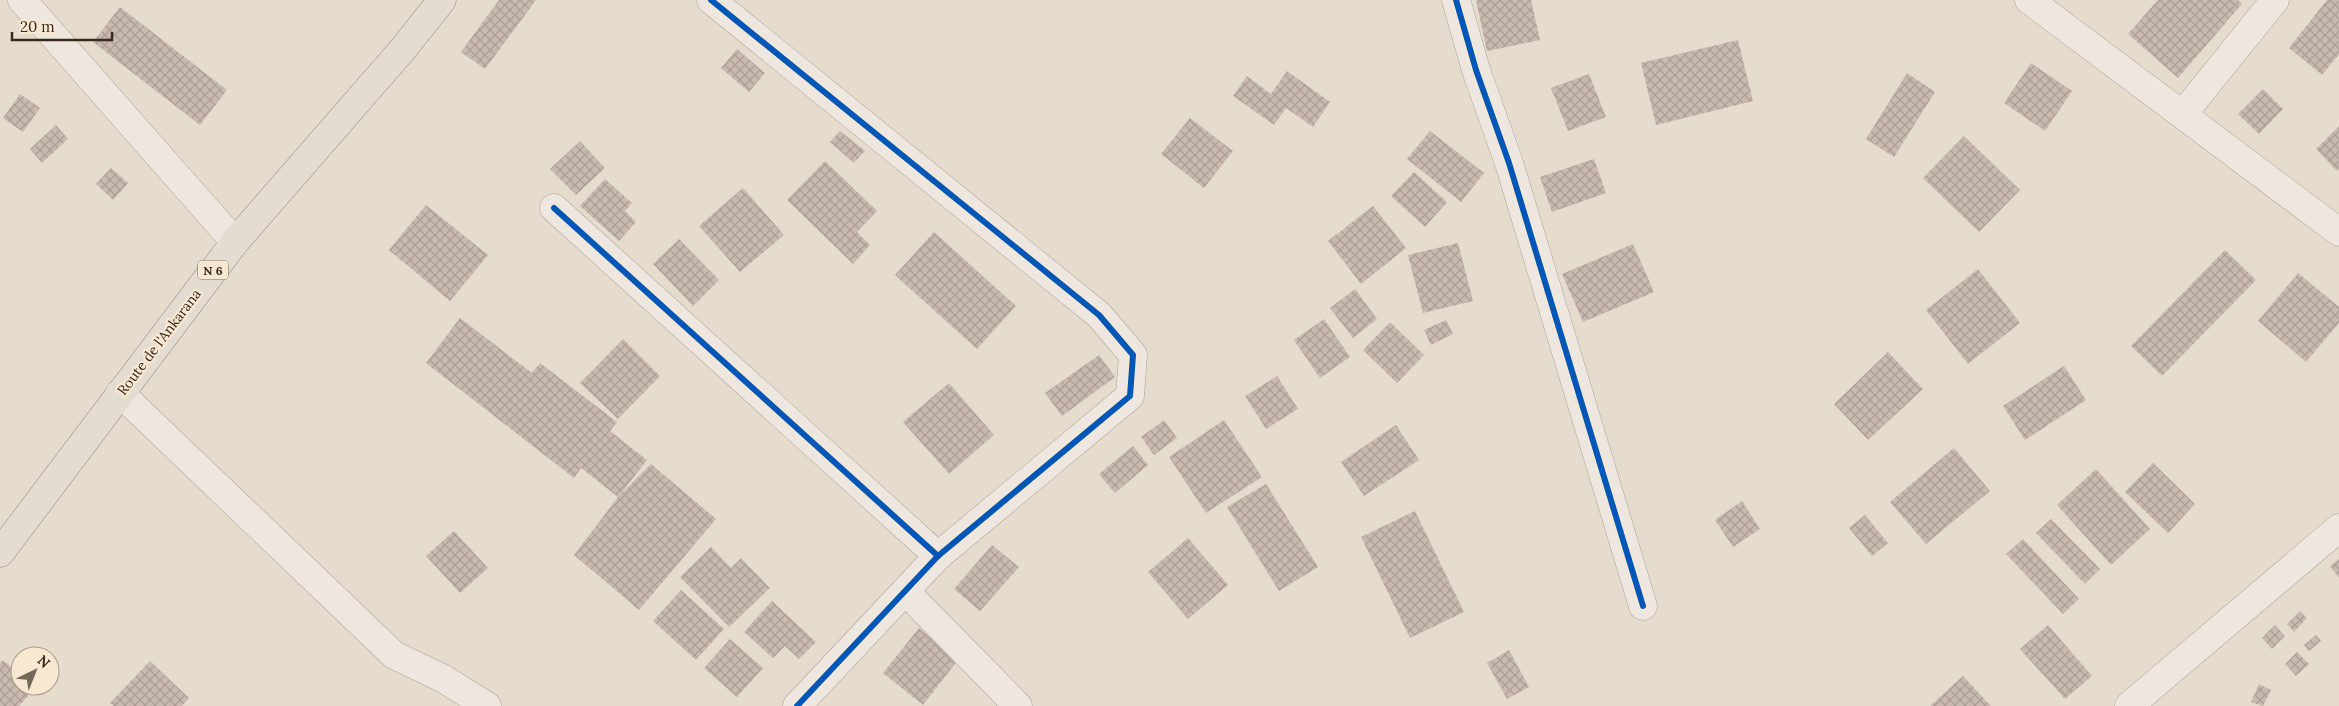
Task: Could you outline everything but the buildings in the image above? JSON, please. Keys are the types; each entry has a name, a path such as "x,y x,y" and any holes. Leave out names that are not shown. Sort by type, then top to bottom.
{"main road":[{"name":"Route de l'Ankarana","path":"0,552 235,242 403,49 442,0"}],"street":[{"path":"22,0 235,242"},
{"path":"711,0 1099,315 1133,355 1130,396 938,556 798,706"},
{"path":"1456,0 1476,70 1509,163 1643,606"},
{"path":"2029,0 2339,232"},
{"path":"2183,114 2275,0"},
{"path":"554,208 938,556"},
{"path":"120,393 394,656 444,679 487,706"},
{"path":"2129,706 2339,528"},
{"path":"905,592 1018,706"}],"cycle path":[{"path":"711,0 1099,315 1133,355 1130,396 938,556 797,706"},
{"path":"1456,0 1476,70 1509,163 1643,606"},
{"path":"554,208 938,556"}]}
